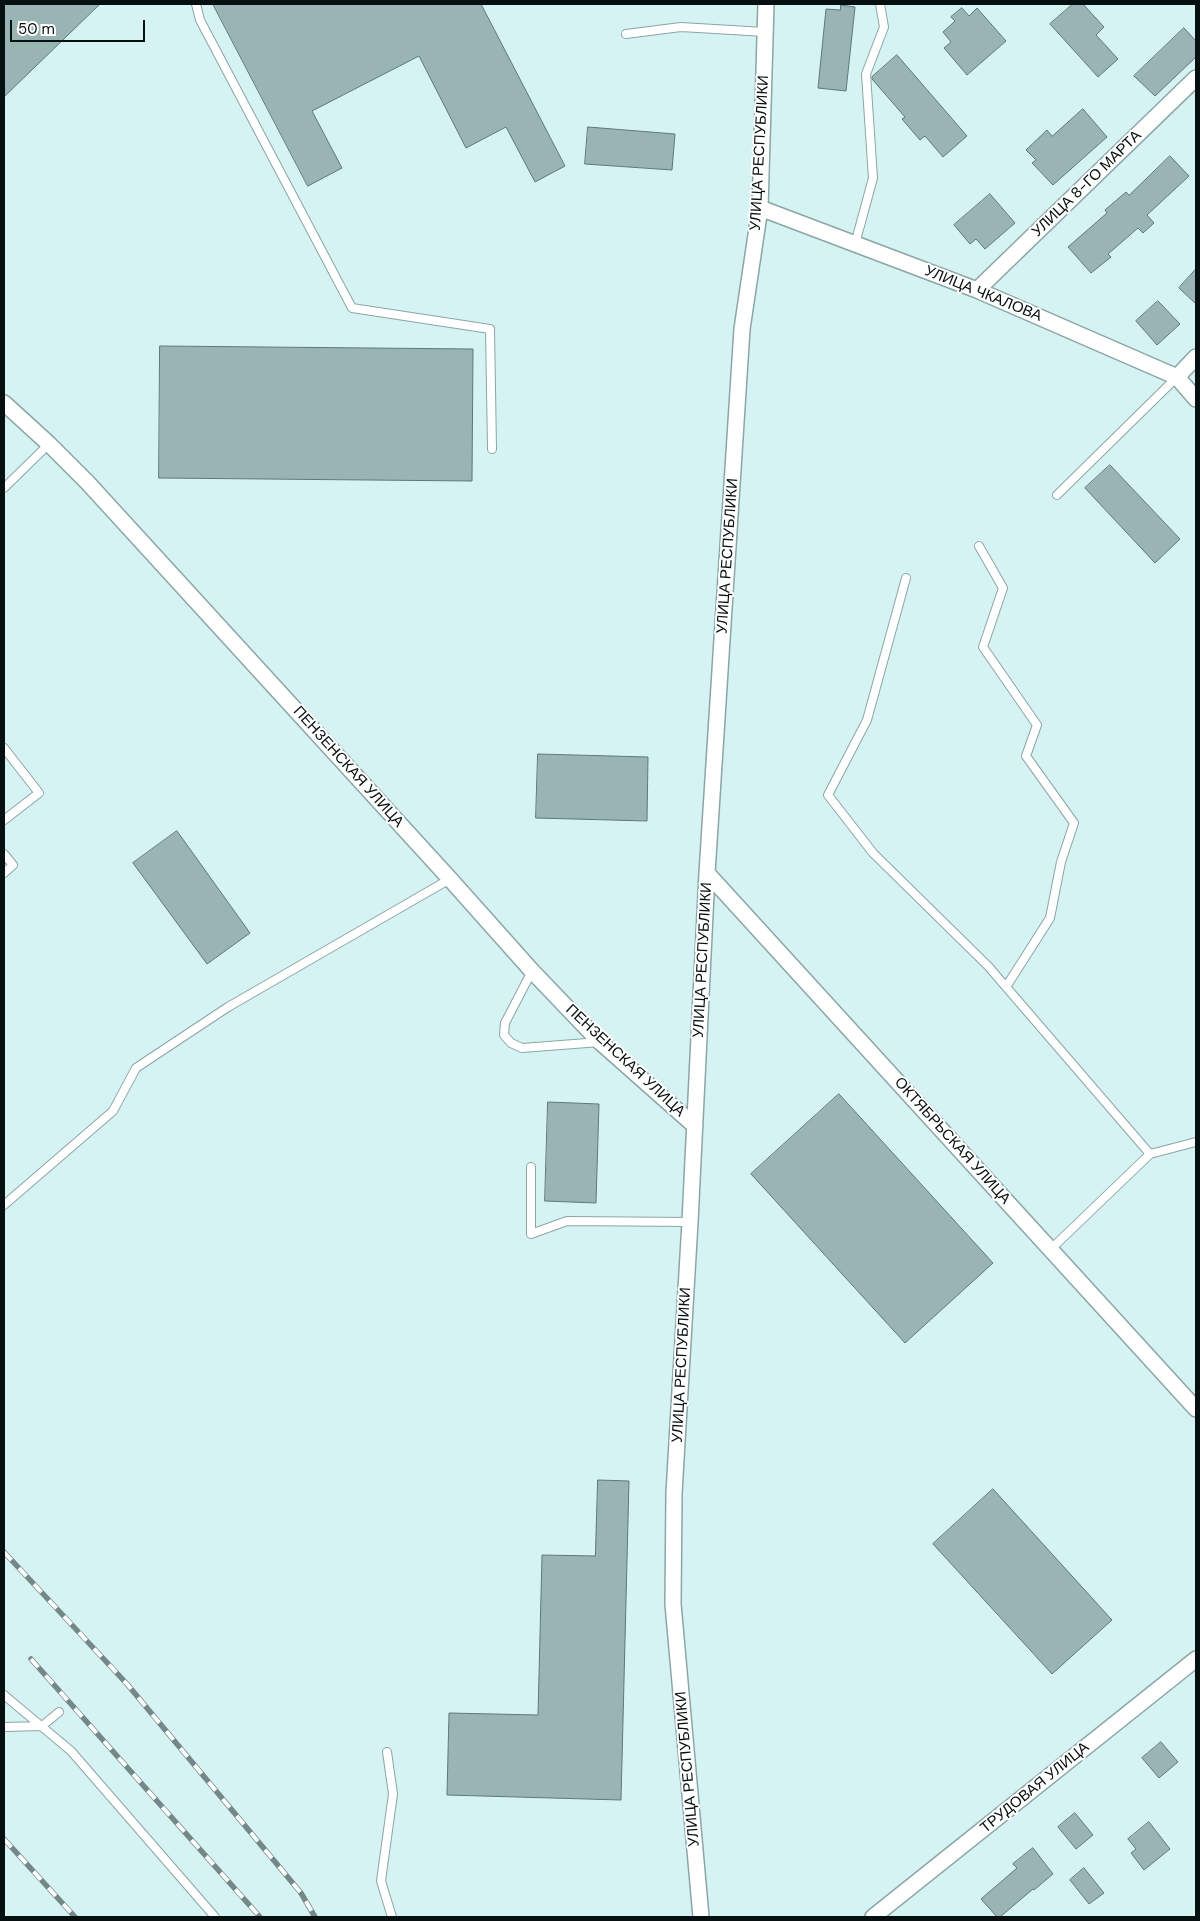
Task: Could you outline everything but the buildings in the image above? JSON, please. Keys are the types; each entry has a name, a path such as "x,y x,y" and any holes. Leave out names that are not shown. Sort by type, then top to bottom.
{"street":[{"name":"УЛИЦА РЕСПУБЛИКИ","path":"701,1917 673,1604 674,1493 690,1222 707,873 742,329 760,208 766,4"},
{"name":"УЛИЦА 8-ГО МАРТА","path":"978,290 1196,78"},
{"name":"УЛИЦА ЧКАЛОВА","path":"760,208 978,290 1177,377 1196,399"},
{"path":"1177,377 1196,357"},
{"name":"ПЕНЗЕНСКАЯ УЛИЦА","path":"4,404 49,444 95,491 450,879 532,972 600,1042 695,1126"},
{"name":"ОКТЯБРЬСКАЯ УЛИЦА","path":"707,873 1196,1409"},
{"name":"ТРУДОВАЯ УЛИЦА","path":"873,1917 1196,1659"}],"lane":[{"path":"196,4 200,20 352,308 490,329 492,449"},
{"path":"855,244 873,178 866,74 884,27 880,4"},
{"path":"626,34 681,27 765,32"},
{"path":"1057,495 1177,377"},
{"path":"4,488 49,444"},
{"path":"979,546 1003,588 983,647 1037,725 1026,756 1074,823 1061,862 1050,918 1006,987"},
{"path":"906,578 867,720 828,795 873,853 988,966 1150,1154"},
{"path":"4,748 40,793 4,821"},
{"path":"4,854 13,865 4,873"},
{"path":"4,1205 113,1111 136,1068 228,1007 450,879"},
{"path":"532,972 504,1023 504,1035 511,1043 522,1048 600,1042"},
{"path":"1050,1250 1150,1154 1196,1142"},
{"path":"531,1167 531,1234 567,1221 690,1222"},
{"path":"4,1695 71,1751 215,1917"},
{"path":"4,1728 42,1726 58,1712"},
{"path":"387,1752 393,1794 381,1881 392,1917"}],"railway":[{"path":"4,1552 127,1684 301,1893 315,1917"},
{"path":"31,1659 260,1917"},
{"path":"4,1839 75,1917"}]}
